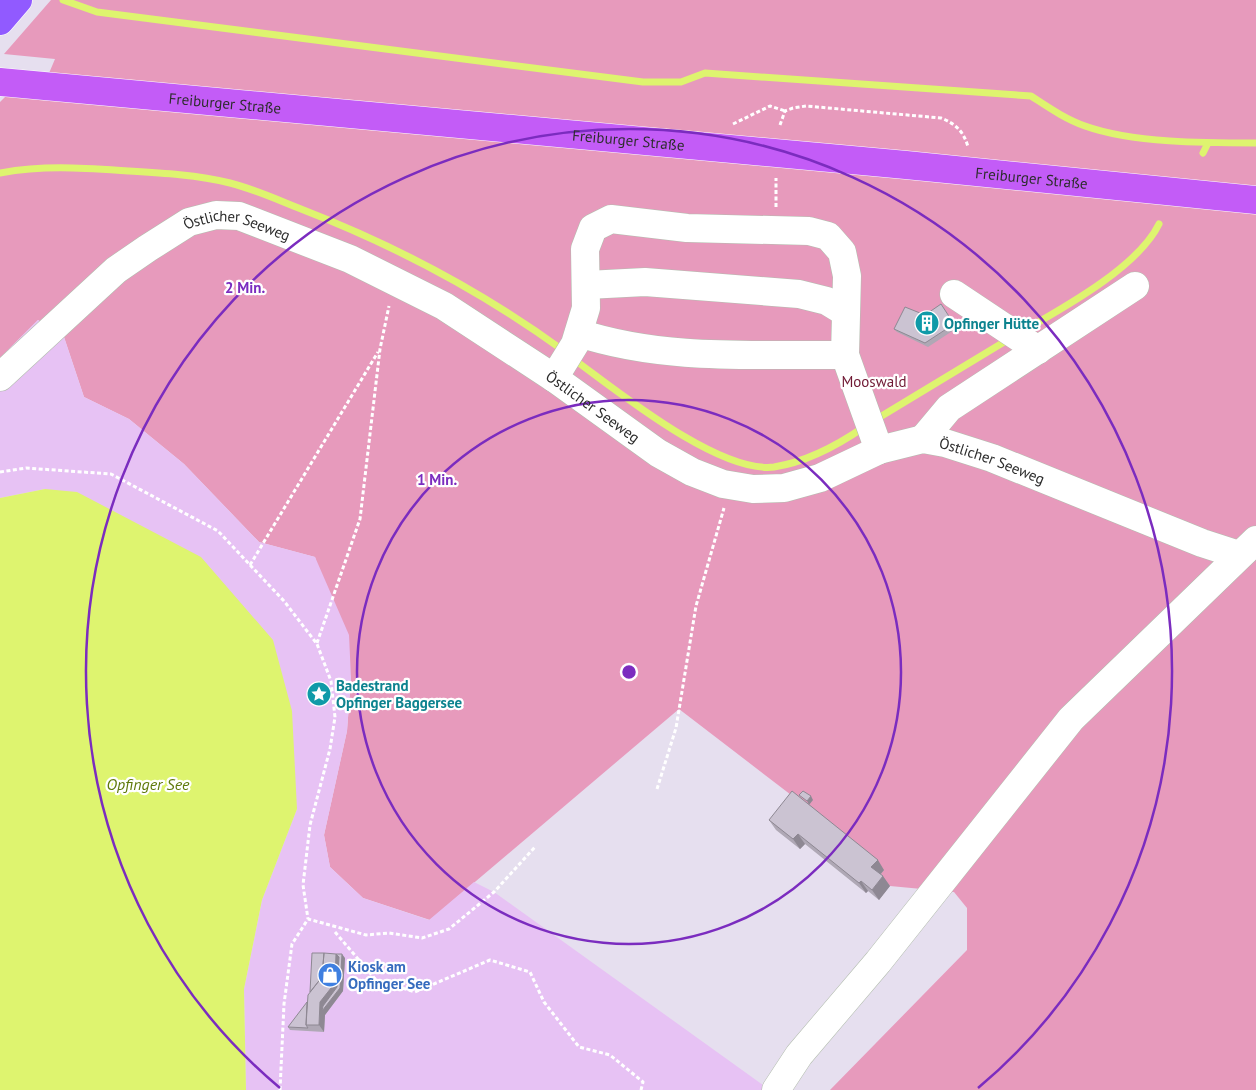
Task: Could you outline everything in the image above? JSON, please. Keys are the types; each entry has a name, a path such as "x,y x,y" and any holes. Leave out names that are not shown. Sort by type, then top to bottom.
{"highway":[{"path":"0,21 18,0"}],"main road":[{"name":"Freiburger Straße","path":"0,82 1256,200"}],"lane":[{"name":"Östlicher Seeweg","path":"0,377 116,270 189,222 216,215 239,216 280,230 350,259 444,306 568,354 658,453 692,472 734,486 753,489 784,488 820,478 876,444 923,439 945,442 992,458 1202,544 1248,548"},
{"path":"568,354 586,308 585,249 593,228 611,220 687,228 808,231 828,236 842,252 847,276 845,355 876,444"},
{"path":"587,285 645,282 799,294 827,300 845,312"},
{"path":"923,439 949,408 1034,347 1135,286"},
{"path":"954,294 1034,347"},
{"path":"568,354 604,341 679,354 845,355"},
{"path":"776,1090 799,1055 878,962 1071,719 1248,548"}],"path":[{"path":"726,127 770,106 786,111 806,106 941,118 954,124 965,136 969,150"},
{"path":"780,125 786,111"},
{"path":"776,170 776,218 781,231"},
{"path":"317,644 360,519 386,312 400,284"},
{"path":"250,565 380,349"},
{"path":"0,472 26,468 111,474 218,530 284,601 317,644 331,681 335,717 330,749 310,825 303,885 308,919 292,944 284,1004 280,1090"},
{"path":"657,789 676,728 696,606 719,520 734,486"},
{"path":"308,919 366,935 389,933 422,938 449,929 494,892 534,847"},
{"path":"335,932 376,980 415,992 490,960 530,972 544,1002 579,1047 610,1055 643,1082 641,1090"}],"green space":[{"name":"Mooswald","path":"51,0 1256,0 1256,1090 830,1090 967,950 967,908 954,892 890,886 799,801 679,709 430,920 363,898 330,867 324,835 347,731 351,678 315,557 259,542 184,464 129,419 84,397 64,337 38,320 0,358 0,102 7,95 39,97 55,59 4,54"}],"sand":[{"name":"Badestrand Opfinger Baggersee","path":"38,320 64,337 84,397 129,419 184,464 259,542 315,557 349,635 351,678 347,731 324,835 330,867 363,898 429,920 474,882 494,892 770,1090 246,1090 244,989 262,900 297,809 45,489 0,498 0,358"}],"water":[{"name":"Opfinger See","path":"45,489 77,492 201,557 273,640 292,711 297,809 262,900 244,989 246,1090 0,1090 0,498"}],"building":[{"name":"Opfinger Hütte","path":"941,304 954,324 925,343 894,329 905,307 925,315"},
{"path":"792,791 878,860 871,867 883,876 872,890 861,881 859,883 798,834 793,839 769,820"},
{"path":"803,791 811,796 807,801 799,795"},
{"path":"312,953 324,953 322,977 310,992"},
{"path":"324,953 336,954 335,983 320,1002 319,1025 306,1025 308,995 322,977"},
{"path":"336,954 342,954 340,988 322,1011 323,1006 337,987 339,957"},
{"path":"307,1002 306,1025 308,1028 288,1027"}],"waterway":[{"path":"63,0 97,12 643,82 681,82 705,73 1031,96 1071,120 1104,132 1169,141 1256,143"},
{"path":"1203,153 1208,143"},
{"path":"0,173 49,168 95,169 192,176 239,185 336,223 404,254 502,309 564,351"},
{"path":"1023,331 1099,285 1135,255 1149,240 1159,224"},
{"path":"875,420 1009,339"},
{"path":"572,358 669,427 725,457 751,466 774,467 810,457 833,446 864,427"}],"place":[{"name":"Opfinger Hütte","path":"927,323"},
{"name":"Badestrand Opfinger Baggersee","path":"319,694"},
{"name":"Kiosk am Opfinger See","path":"330,975"}]}
